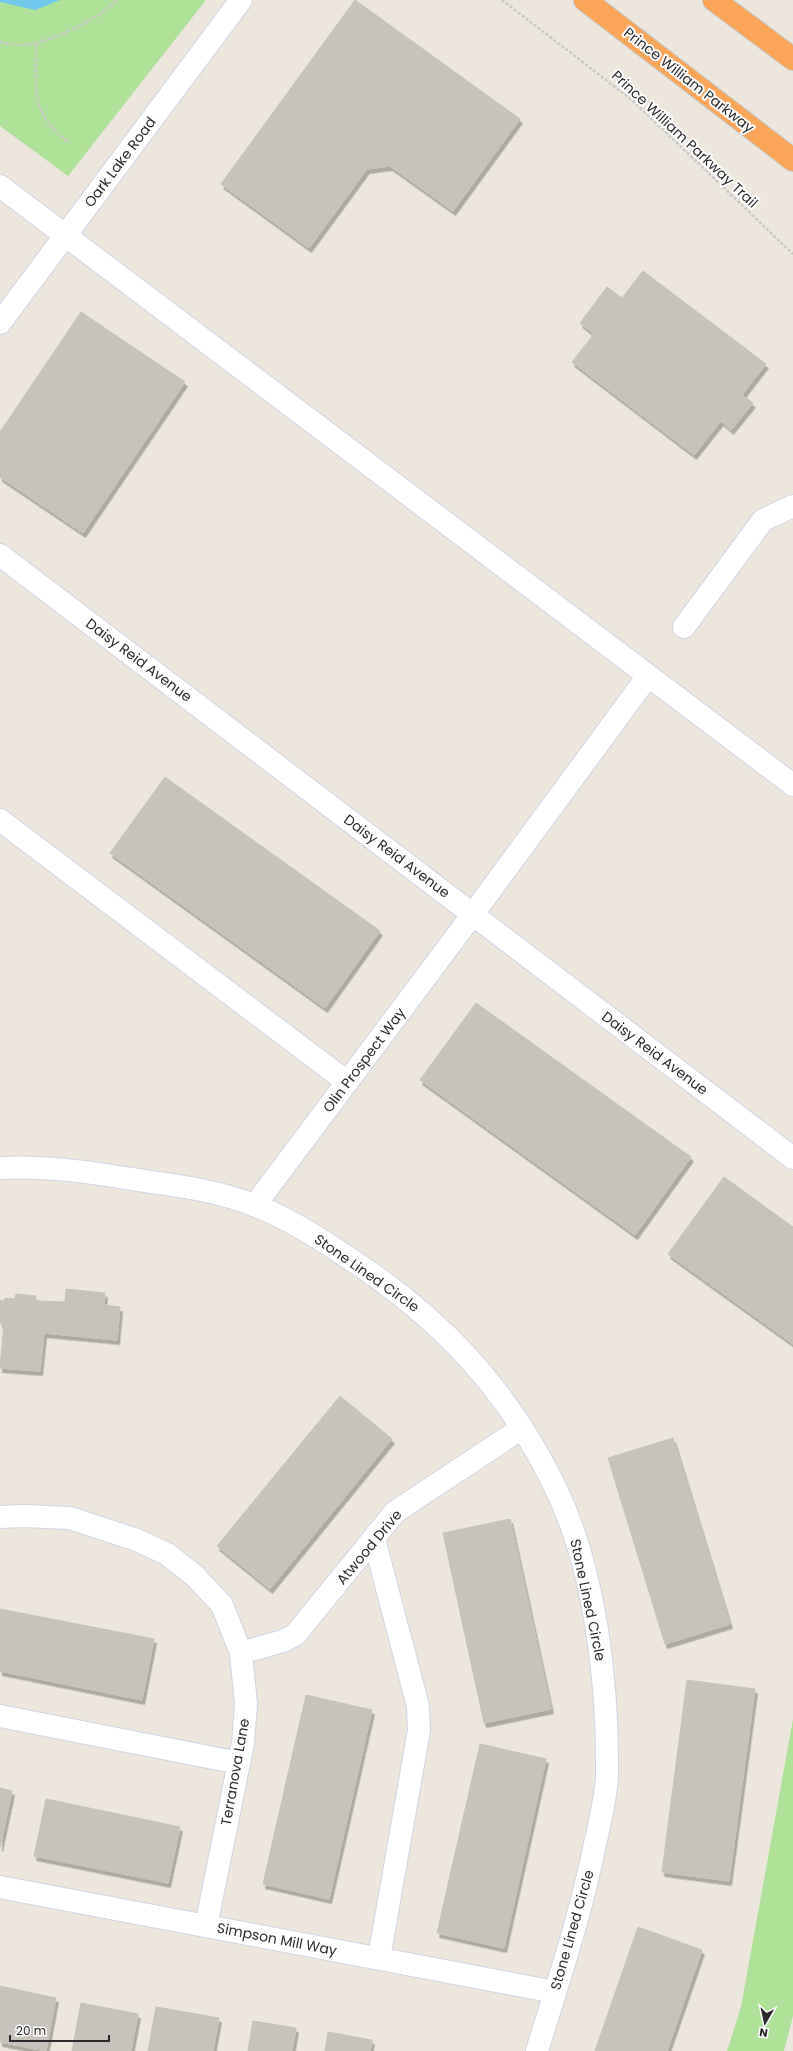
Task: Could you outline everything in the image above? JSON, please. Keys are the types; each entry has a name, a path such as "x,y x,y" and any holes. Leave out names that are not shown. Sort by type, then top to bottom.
{"highway":[{"name":"Prince William Parkway","path":"586,0 793,160"},
{"path":"714,0 793,59"}],"street":[{"name":"Oark Lake Road","path":"0,323 241,0"},
{"path":"0,186 793,785"},
{"path":"684,627 763,520 793,506"},
{"name":"Daisy Reid Avenue","path":"0,555 793,1158"},
{"name":"Olin Prospect Way","path":"255,1205 473,914 648,676"},
{"path":"0,820 347,1082"},
{"name":"Stone Lined Circle","path":"0,1168 16,1167 94,1172 202,1190 255,1205 310,1232 372,1273 420,1310 461,1348 505,1400 558,1493 578,1547 594,1618 603,1676 607,1779 585,1893 537,2051"},
{"name":"Atwood Drive","path":"241,1653 283,1641 295,1635 395,1512 522,1428"},
{"name":"Terranova Lane","path":"0,1517 24,1516 70,1518 136,1540 167,1554 195,1576 222,1605 241,1653 246,1704 243,1743 206,1926"},
{"path":"374,1539 418,1706 420,1730 379,1958"},
{"path":"0,1716 238,1763"},
{"name":"Simpson Mill Way","path":"0,1887 554,1992"}],"path":[{"path":"0,42 6,44 36,44 90,20 117,0"},
{"name":"Prince William Parkway Trail","path":"502,0 632,100 793,254"},
{"path":"36,44 36,99 40,111 57,134 70,143"}],"green space":[{"path":"0,0 206,0 68,176 0,126"},
{"path":"793,1719 793,2016 784,2051 727,2051 741,2007"}],"water":[{"path":"0,0 60,0 35,10 0,2"}],"building":[{"path":"355,0 520,119 453,211 390,166 367,169 309,248 221,184"},
{"path":"643,271 766,364 742,395 753,403 731,430 721,421 694,455 572,362 594,334 580,323 607,287 622,298"},
{"path":"81,312 185,382 83,533 0,477 0,432"},
{"path":"165,777 380,931 325,1008 110,853"},
{"path":"476,1003 691,1157 635,1235 420,1080"},
{"path":"724,1177 793,1227 793,1344 668,1254"},
{"path":"66,1289 105,1293 104,1305 120,1307 117,1340 44,1333 40,1371 0,1368 4,1323 0,1323 0,1300 4,1301 5,1298 15,1299 16,1294 36,1296 35,1301 65,1302"},
{"path":"340,1396 392,1439 270,1589 217,1546"},
{"path":"673,1438 730,1624 665,1644 608,1458"},
{"path":"510,1519 551,1709 484,1723 443,1533"},
{"path":"0,1609 154,1639 142,1700 0,1671"},
{"path":"687,1680 755,1689 729,1881 662,1872"},
{"path":"306,1695 372,1710 329,1899 263,1884"},
{"path":"480,1744 546,1759 504,1948 437,1933"},
{"path":"0,1788 12,1791 0,1847"},
{"path":"46,1799 180,1827 168,1883 34,1856"},
{"path":"638,1927 702,1950 667,2051 595,2051"},
{"path":"0,1986 56,1998 46,2051 0,2042"},
{"path":"81,2003 138,2014 131,2051 72,2051"},
{"path":"156,2007 219,2018 213,2051 148,2051"},
{"path":"253,2021 296,2028 292,2051 248,2051"},
{"path":"328,2032 372,2040 370,2051 325,2051"}]}
